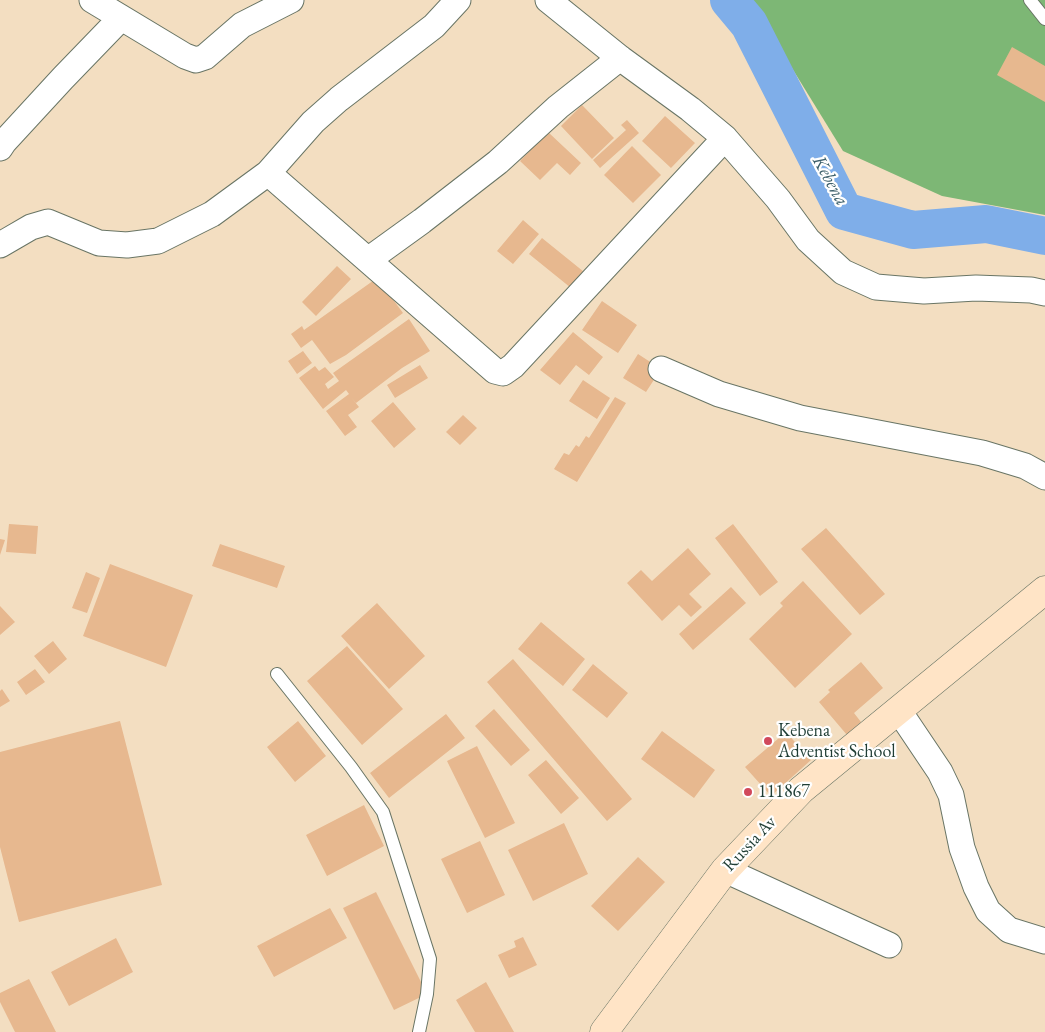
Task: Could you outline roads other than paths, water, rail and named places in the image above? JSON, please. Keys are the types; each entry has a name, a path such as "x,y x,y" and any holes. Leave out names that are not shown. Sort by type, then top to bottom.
{"main road":[{"name":"Russia Av","path":"604,1032 725,870 801,790 1045,590"}],"street":[{"path":"92,0 185,56 196,60 205,57 242,25 291,0"},
{"path":"0,245 31,227 48,222 99,243 127,245 158,241 212,214 268,173 313,122 434,26 458,0"},
{"path":"548,0 725,138 778,199 808,240 843,272 876,287 924,291 976,288 1031,290 1045,293"},
{"path":"0,148 63,78 121,18"},
{"path":"368,260 498,162 558,107 620,58"},
{"path":"268,173 494,371 504,373 513,366 725,138"},
{"path":"661,369 719,394 800,418 982,453 1025,466 1045,477"},
{"path":"899,711 940,772 951,795 962,848 976,887 988,911 1008,930 1045,941"},
{"path":"725,870 889,945"}],"lane":[{"path":"1030,0 1045,20"},
{"path":"277,674 352,767 383,812 430,959 427,994 418,1032"}],"waterway":[{"name":"Kebena","path":"729,0 749,24 844,211 913,230 986,224 1045,236"}],"place":[{"name":"Kebena Adventist School","path":"768,741"},
{"name":"111867","path":"748,792"}]}
